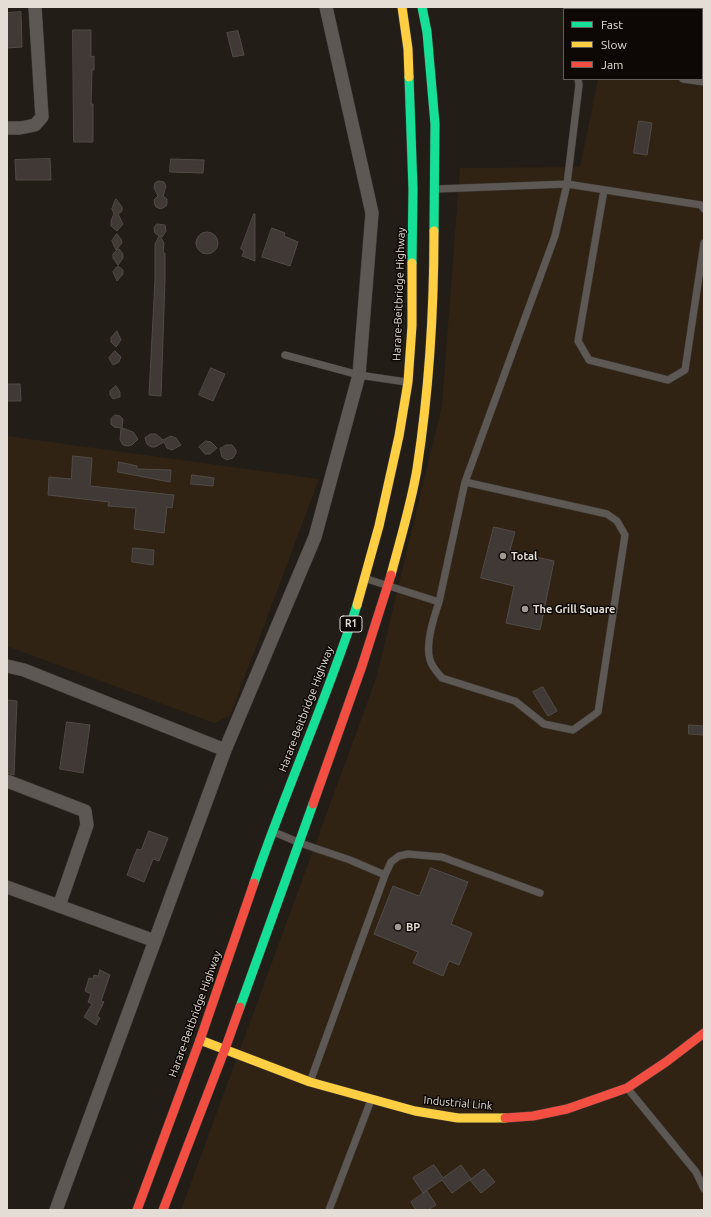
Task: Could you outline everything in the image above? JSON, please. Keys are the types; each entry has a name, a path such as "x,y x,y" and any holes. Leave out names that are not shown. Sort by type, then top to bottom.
{"main road":[{"name":"Harare-Beitbridge Highway","path":"163,1210 225,1049 300,843 362,666 388,585 413,491 427,394 434,274 402,7"},
{"name":"Harare-Beitbridge Highway","path":"137,1210 200,1040 272,831 343,647 365,578 383,511 399,436 408,382 424,189 436,124 427,32 423,7"},
{"name":"Industrial Link","path":"200,1040 310,1082 415,1112 458,1118 497,1119 533,1116 567,1109 627,1088 666,1062 704,1033"}],"street":[{"path":"7,128 20,128 35,125 42,117 35,7"},
{"path":"56,1210 225,750 315,537 359,375 372,213 326,7"},
{"path":"7,666 24,670 225,750"},
{"path":"7,781 85,811 87,825 59,906"},
{"path":"7,887 155,941"}],"lane":[{"path":"465,482 608,514 617,521 625,534 598,712 573,730 544,724 515,701 442,678 434,669 429,659 429,646 434,617 439,602 465,482 556,236 567,184 578,80"},
{"path":"690,80 704,82"},
{"path":"424,189 567,184 701,205 704,209"},
{"path":"604,190 578,341 589,360 668,380 685,370 704,243"},
{"path":"285,355 359,375 408,382"},
{"path":"365,578 439,602"},
{"path":"272,831 300,843 350,860 385,875"},
{"path":"310,1082 391,862 399,856 408,854 442,856 540,893"},
{"path":"627,1088 696,1172 704,1189"},
{"path":"329,1210 371,1100"}],"shaded area":[{"path":"704,7 704,1210 181,1210 376,679 442,405 460,168 580,167 598,80 703,80 703,8 604,8"},
{"path":"7,436 319,479 230,716 214,723 7,646"}],"building":[{"path":"21,12 22,47 7,48 7,13"},
{"path":"73,30 91,30 91,57 94,56 91,104 93,104 93,142 74,142"},
{"path":"238,31 244,55 233,57 227,33"},
{"path":"639,121 652,123 647,155 634,153"},
{"path":"50,159 51,180 16,180 15,160"},
{"path":"171,159 204,160 203,173 170,172"},
{"path":"159,181 164,182 166,186 163,196 167,199 166,206 161,209 156,207 154,200 158,196 154,188 155,183"},
{"path":"116,199 122,207 122,211 118,214 123,224 117,231 111,226 111,221 114,214 112,209"},
{"path":"254,214 255,261 242,256 244,251 241,249"},
{"path":"157,224 165,225 166,231 162,237 160,236 164,243 163,253 165,253 161,396 149,395 155,280 155,244 159,236 155,233 154,228"},
{"path":"272,228 285,233 284,236 298,242 290,266 262,257"},
{"path":"207,232 215,235 218,243 215,251 207,254 199,251 196,243 199,235"},
{"path":"117,234 122,243 116,250 112,241"},
{"path":"119,249 123,254 123,258 118,265 113,258 113,254"},
{"path":"118,266 123,270 123,274 117,281 113,272"},
{"path":"117,331 121,340 116,347 111,342 111,338"},
{"path":"115,351 121,357 119,362 113,365 109,358"},
{"path":"211,368 225,374 213,401 199,395"},
{"path":"7,384 20,384 21,401 7,401"},
{"path":"116,386 120,392 120,397 113,399 110,395 110,391"},
{"path":"115,415 120,416 123,419 122,428 133,432 138,439 132,445 123,445 120,440 121,428 114,427 111,424 111,419"},
{"path":"151,434 156,434 163,440 171,436 176,438 181,445 172,450 167,448 164,442 155,447 151,447 147,444 145,438"},
{"path":"206,441 211,442 217,448 210,454 205,454 199,447"},
{"path":"226,445 232,445 236,450 233,458 227,460 222,457 220,449"},
{"path":"73,456 92,458 90,486 174,495 172,508 167,507 164,533 134,529 136,508 108,506 109,502 48,495 49,477 71,479"},
{"path":"119,462 137,466 137,469 171,470 170,482 118,472"},
{"path":"192,475 214,478 213,486 191,484"},
{"path":"494,527 515,532 510,550 554,561 540,630 506,623 514,586 481,578"},
{"path":"133,548 154,550 153,565 132,562"},
{"path":"543,687 557,711 548,716 533,692"},
{"path":"7,700 17,701 14,775 7,773"},
{"path":"67,722 90,725 83,773 60,769"},
{"path":"689,725 704,726 703,735 689,734"},
{"path":"149,831 168,838 159,861 153,859 144,882 127,875 137,849 141,850"},
{"path":"431,868 468,882 451,924 472,933 459,965 449,961 443,976 413,963 418,952 374,934 393,886 419,896"},
{"path":"100,970 110,975 101,1001 104,1002 97,1016 100,1018 96,1025 84,1017 92,1004 88,1002 91,994 85,991 89,978 93,979 94,975 98,976"},
{"path":"434,1165 443,1178 461,1165 471,1179 452,1193 442,1180 423,1193 413,1178"},
{"path":"484,1169 495,1182 481,1193 470,1180"},
{"path":"427,1191 436,1205 428,1210 416,1210 411,1202"}],"traffic: fast":[{"path":"422,7 427,32 435,124 434,231"},
{"path":"409,77 413,189 412,263"},
{"path":"254,883 279,813 333,675 357,605"},
{"path":"240,1007 313,804"}],"traffic: slow":[{"path":"402,7 408,49 409,77"},
{"path":"391,575 412,496 425,410 430,351 434,231"},
{"path":"357,605 379,526 399,436 408,382 412,326 412,263"},
{"path":"200,1040 310,1082 415,1111 458,1118 505,1118"}],"traffic: jam":[{"path":"313,804 362,666 391,575"},
{"path":"137,1210 200,1040 254,883"},
{"path":"163,1210 240,1007"},
{"path":"505,1118 533,1116 567,1109 627,1088 666,1062 704,1033"}],"place":[{"name":"Total","path":"503,556"},
{"name":"The Grill Square","path":"525,609"},
{"name":"BP","path":"398,927"}]}
